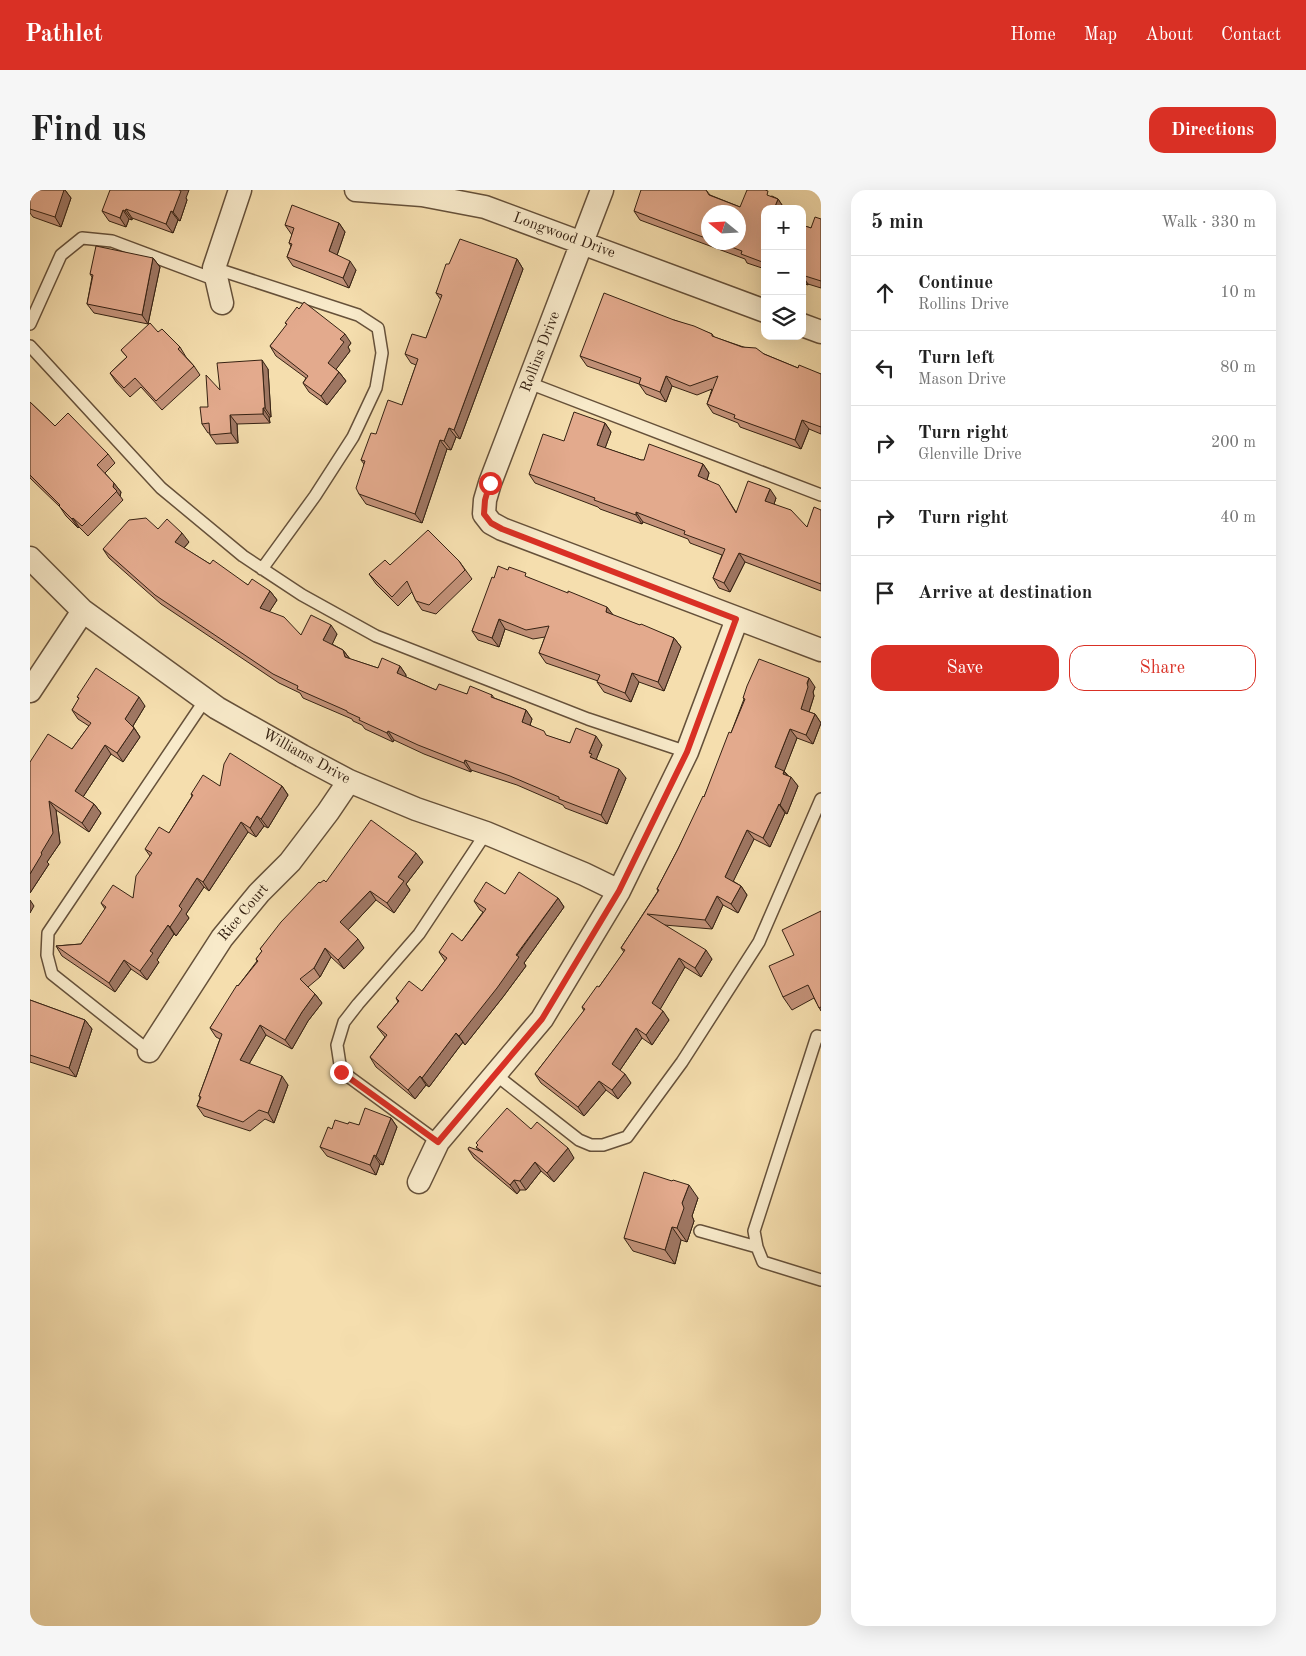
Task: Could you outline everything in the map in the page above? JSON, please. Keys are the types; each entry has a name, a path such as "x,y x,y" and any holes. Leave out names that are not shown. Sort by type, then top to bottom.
{"street":[{"path":"222,303 215,274 240,190"},
{"name":"Longwood Drive","path":"356,190 455,196 761,309"},
{"name":"Rollins Drive","path":"602,190 490,483 485,500 484,514 491,523 502,529 736,619"},
{"path":"806,326 821,332"},
{"name":"Williams Drive","path":"30,558 83,611 205,700 302,756 349,781 416,809 486,833 584,874 619,891"},
{"path":"30,691 83,611"},
{"path":"420,1182 438,1142 542,1019 619,891 687,752 736,619 821,650"},
{"name":"Rice Court","path":"149,1051 222,938 259,893 290,862 349,781"}],"lane":[{"path":"30,324 61,255 82,238 112,241 215,274 358,314 378,328 382,353 376,388 353,437 315,496 262,568"},
{"path":"30,346 162,488 243,556 302,594 376,636 588,719 687,752"},
{"path":"529,383 821,495"},
{"path":"149,1051 52,974 47,955 48,934 205,700"},
{"path":"496,1075 579,1140 591,1145 603,1145 627,1137 682,1062 759,942 821,799"},
{"path":"438,1142 341,1072 337,1045 344,1022 419,934 486,833"},
{"path":"821,1037 817,1036 754,1231 757,1247 763,1262 821,1280"},
{"path":"700,1231 757,1247"}],"building":[{"path":"30,190 64,190 55,217 30,209"},
{"path":"110,190 181,191 166,224 126,209 125,211 123,210 120,218 102,211"},
{"path":"641,190 706,190 709,195 735,205 701,205 701,236 634,211"},
{"path":"747,190 768,191 767,195 778,199 776,205 761,205 761,262 741,254 742,251 739,250 746,250 746,205 741,205"},
{"path":"292,205 339,223 329,251 350,261 343,278 287,257 292,244 289,243 294,228 285,225"},
{"path":"815,217 821,219 821,281 806,276 806,226 811,228"},
{"path":"460,239 517,259 454,430 449,428 444,441 440,440 415,514 359,494 356,488 365,461 361,460 371,433 376,434 388,400 402,405 418,359 405,354 412,334 426,338 442,295 436,293 446,264 449,264"},
{"path":"96,246 153,258 142,315 87,304 93,275 90,274"},
{"path":"604,293 694,326 712,334 712,336 742,347 756,348 764,354 798,368 799,365 821,374 821,427 802,420 795,440 734,418 735,415 707,404 718,376 690,386 666,376 660,392 639,384 641,378 580,356"},
{"path":"304,302 345,334 340,339 344,342 328,363 339,372 321,396 303,383 308,376 270,346 297,307 299,309"},
{"path":"150,323 158,332 162,329 180,347 178,349 194,366 156,401 135,378 124,388 110,373 127,357 121,350"},
{"path":"262,360 265,408 263,408 263,414 230,415 231,433 210,435 209,423 202,424 200,407 208,407 206,375 220,390 217,363"},
{"path":"30,402 55,426 68,413 108,454 97,465 114,483 113,487 117,491 82,526 72,519 30,475"},
{"path":"574,412 605,423 597,445 644,460 649,444 703,464 698,476 719,485 736,513 748,481 770,489 765,501 791,510 807,527 814,507 821,510 821,584 739,553 724,583 713,578 725,549 684,534 685,531 636,512 636,515 529,474 543,434 564,441"},
{"path":"146,518 158,529 167,519 182,533 175,542 210,564 213,560 248,585 252,579 270,591 260,608 284,617 301,635 311,615 331,625 323,640 343,650 345,657 378,668 382,658 400,666 397,673 436,690 439,684 467,694 470,686 492,695 491,697 526,710 522,722 544,731 546,735 570,743 576,728 596,736 589,753 592,754 590,757 619,769 601,815 559,799 559,797 510,776 465,760 464,763 388,731 387,733 359,720 360,718 347,711 297,689 298,686 273,674 155,595 103,549 129,520"},
{"path":"428,530 459,561 465,570 429,605 416,601 407,581 392,597 369,574 385,560 390,565"},
{"path":"498,566 508,570 509,567 526,573 525,576 607,607 606,612 674,638 658,682 632,673 625,693 597,682 600,675 539,653 549,626 526,630 499,619 492,638 472,631"},
{"path":"759,659 809,678 801,709 815,714 806,735 790,729 775,767 784,771 783,774 791,777 780,805 763,838 747,830 725,877 741,886 731,904 717,896 705,920 647,914 706,950 695,968 679,958 652,1003 663,1011 646,1035 636,1028 612,1064 625,1074 612,1090 599,1081 578,1107 535,1074 585,1009 582,1007 597,986 599,987 625,950 621,948 659,890 657,889 704,797 729,732 731,733 745,699 743,698 747,686"},
{"path":"96,668 139,697 125,719 134,728 117,753 105,745 75,791 94,804 82,823 49,801 53,833 30,874 30,762 48,734 72,749 91,723 72,710 79,698 77,697"},
{"path":"230,753 282,786 261,819 257,816 250,828 241,822 203,882 197,878 179,906 182,909 150,951 153,953 140,971 124,960 109,983 56,946 81,944 106,907 101,903 113,885 133,898 136,876 152,853 145,849 159,827 169,833 203,775 220,786 224,764"},
{"path":"371,820 416,853 398,877 404,881 387,903 370,891 340,922 358,939 338,960 325,948 314,968 300,979 315,994 285,1040 260,1025 240,1060 282,1076 268,1113 259,1110 243,1122 197,1106 222,1034 210,1028 237,985 258,961 256,959 262,951 260,949 281,922 319,882 324,880 326,882"},
{"path":"519,872 558,898 516,955 519,957 497,988 459,1036 456,1033 422,1078 420,1076 408,1090 370,1057 387,1035 377,1027 399,1001 396,998 409,981 422,991 447,958 439,952 452,933 462,941 486,909 474,901 486,882 505,894"},
{"path":"821,911 821,1007 819,1008 808,985 783,997 769,966 794,955 782,930"},
{"path":"30,1000 85,1020 69,1068 30,1055"},
{"path":"365,1108 391,1118 376,1156 374,1155 370,1165 320,1147 328,1127 332,1129 335,1120 359,1125"},
{"path":"507,1108 531,1129 537,1122 568,1148 547,1173 535,1162 520,1181 514,1180 510,1185 468,1149 469,1147 483,1152 476,1147 478,1145 476,1143"},
{"path":"644,1172 689,1185 682,1203 684,1208 677,1228 672,1227 665,1250 624,1238"}],"route":[{"path":"341,1072 438,1142 542,1019 619,891 687,752 736,619 502,529 491,523 484,514 485,500 490,483"}]}
